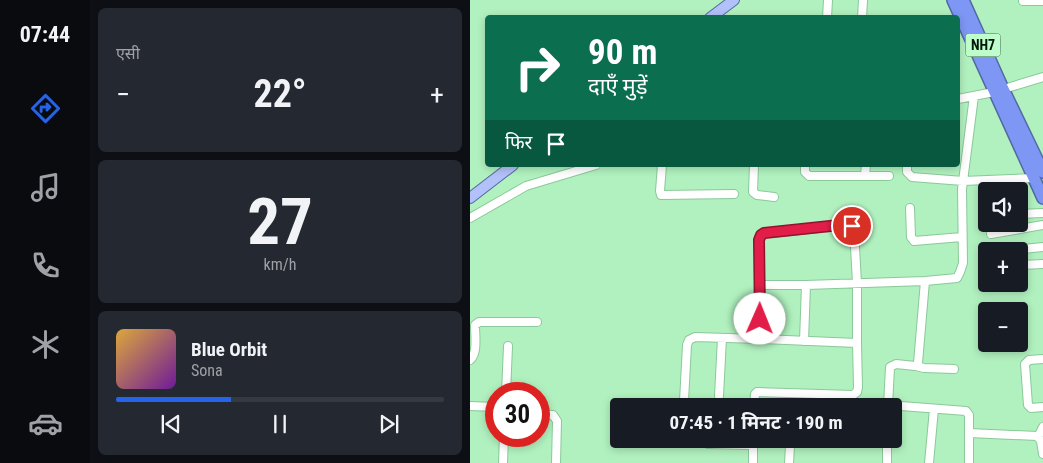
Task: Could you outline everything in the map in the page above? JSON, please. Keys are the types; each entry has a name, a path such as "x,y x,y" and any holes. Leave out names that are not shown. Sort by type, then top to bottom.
{"highway":[{"name":"NH7","path":"953,0 998,90"},
{"name":"NH7","path":"963,0 998,90"},
{"path":"998,90 1039,176 1043,198"}],"main road":[{"path":"714,15 734,0"},
{"path":"470,198 510,167"}],"street":[{"path":"827,15 828,0"},
{"path":"862,15 863,0"},
{"path":"1023,1 1043,1"},
{"path":"960,99 1043,77"},
{"path":"760,285 925,281 957,278 963,263 963,181 974,96"},
{"path":"470,218 526,186 589,167"},
{"path":"662,167 661,195 734,194"},
{"path":"754,167 753,192 757,195 774,197"},
{"path":"805,167 805,172 809,176 889,176"},
{"path":"865,175 866,167"},
{"path":"907,167 907,172 912,176 963,181 1039,176"},
{"path":"910,208 911,237 914,242 962,237"},
{"path":"1028,214 1043,213"},
{"path":"755,398 755,394 759,391 853,396 857,392 857,283 854,229 849,224 762,234 759,240 760,339"},
{"path":"991,234 1043,225"},
{"path":"1028,248 1043,247"},
{"path":"1028,265 1043,264"},
{"path":"916,366 925,281"},
{"path":"804,341 806,285"},
{"path":"470,360 475,353 476,323 495,320 537,322"},
{"path":"684,398 687,345 689,340 695,337 857,343"},
{"path":"719,396 722,338"},
{"path":"506,382 508,346"},
{"path":"1043,359 1028,360 1026,364 1028,406 1043,407"},
{"path":"888,398 890,367 896,364 924,368 954,369"},
{"path":"470,406 485,407"},
{"path":"902,407 966,410 969,415 969,463"},
{"path":"929,463 934,409"},
{"path":"550,415 553,415 557,421 556,463"},
{"path":"1038,437 1043,427"},
{"path":"969,433 1038,437"},
{"path":"1038,437 1041,441 1043,454"},
{"path":"503,463 504,447"},
{"path":"753,448 753,463"},
{"path":"789,463 790,448"},
{"path":"887,448 887,463"}],"route":[{"path":"760,319 759,240 761,235 764,233 849,224 852,226"}]}
